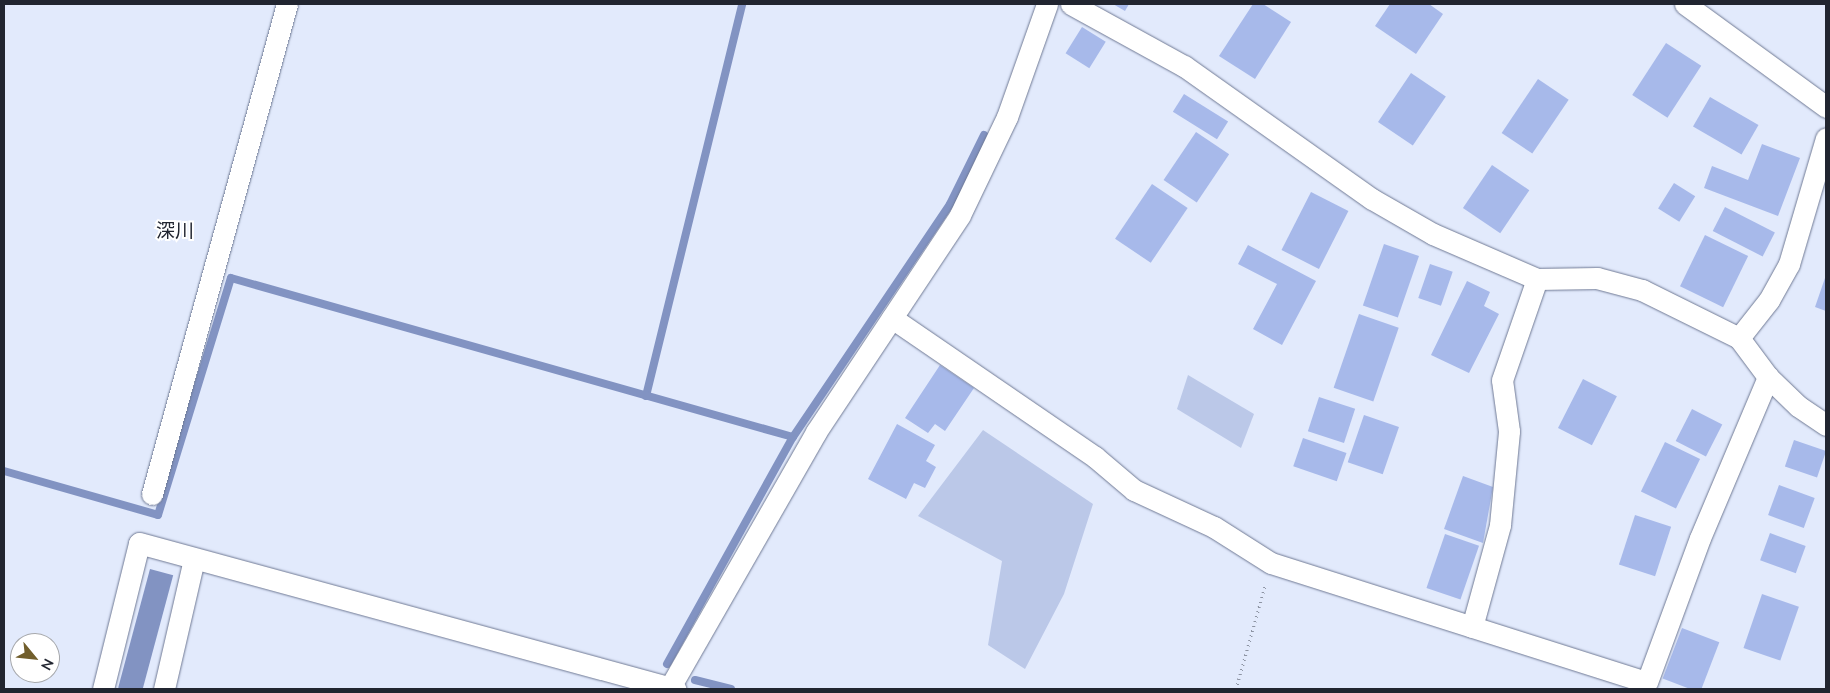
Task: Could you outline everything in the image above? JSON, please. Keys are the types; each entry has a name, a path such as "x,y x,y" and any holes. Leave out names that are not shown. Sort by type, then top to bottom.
{"street":[{"path":"152,494 287,4"},
{"path":"103,689 139,543 671,689 816,432 960,215 1007,117 1047,4"},
{"path":"1071,4 1184,66 1372,199 1477,256 1537,279 1597,278 1642,290 1739,338 1768,377 1798,406 1826,425"},
{"path":"1685,4 1826,107"},
{"path":"1739,338 1769,300 1788,264 1826,138"},
{"path":"1472,627 1500,525 1509,432 1502,380 1537,279"},
{"path":"892,318 1096,457 1134,490 1214,527 1270,563 1647,682 1700,538 1768,377"},
{"path":"164,689 194,559"}],"path":[{"path":"1236,689 1270,563"}],"shaded area":[{"path":"1188,375 1254,414 1241,448 1177,409"},
{"path":"983,430 1093,504 1064,594 1025,669 988,645 1002,561 918,516"},
{"path":"150,569 173,575 143,689 118,688"}],"building":[{"path":"1113,4 1129,4 1125,11"},
{"path":"1253,4 1263,4 1291,22 1255,79 1219,56"},
{"path":"1390,4 1429,4 1443,14 1416,54 1375,26"},
{"path":"1082,27 1106,42 1089,68 1066,53"},
{"path":"1666,43 1701,66 1667,118 1632,95"},
{"path":"1411,73 1446,96 1413,145 1378,122"},
{"path":"1538,79 1569,100 1532,154 1502,133"},
{"path":"1184,94 1228,122 1217,139 1173,112"},
{"path":"1710,97 1758,125 1741,154 1693,126"},
{"path":"1196,132 1229,154 1197,202 1164,180"},
{"path":"1762,144 1800,158 1778,216 1704,188 1712,166 1748,180"},
{"path":"1492,165 1529,190 1500,233 1463,208"},
{"path":"1674,183 1695,196 1679,222 1658,208"},
{"path":"1152,184 1188,208 1151,263 1115,239"},
{"path":"1311,192 1348,211 1319,269 1281,250"},
{"path":"1725,207 1775,232 1763,256 1713,231"},
{"path":"1705,235 1748,256 1723,307 1680,286"},
{"path":"1384,244 1419,256 1398,318 1363,305"},
{"path":"1248,245 1316,281 1282,345 1253,329 1277,284 1238,264"},
{"path":"1430,264 1453,272 1441,306 1418,298"},
{"path":"1826,275 1826,311 1815,307"},
{"path":"1467,281 1490,292 1484,306 1499,314 1469,373 1431,355"},
{"path":"1359,314 1399,328 1373,401 1334,388"},
{"path":"940,365 974,388 945,431 935,424 928,433 905,418"},
{"path":"1583,379 1617,396 1592,445 1558,428"},
{"path":"1319,397 1355,409 1344,443 1308,431"},
{"path":"1692,409 1722,424 1706,457 1676,441"},
{"path":"1364,415 1399,427 1383,474 1348,462"},
{"path":"897,424 935,445 926,461 936,467 925,488 914,483 906,499 868,479"},
{"path":"1303,438 1346,453 1337,481 1293,466"},
{"path":"1794,440 1826,451 1817,478 1785,466"},
{"path":"1665,442 1700,459 1676,509 1641,491"},
{"path":"1463,476 1493,487 1483,543 1444,529"},
{"path":"1779,485 1815,498 1804,528 1768,515"},
{"path":"1635,515 1671,527 1655,576 1619,564"},
{"path":"1770,533 1806,546 1796,573 1760,560"},
{"path":"1445,534 1479,546 1460,600 1426,588"},
{"path":"1762,594 1799,607 1780,661 1743,648"},
{"path":"1682,628 1719,642 1701,689 1690,689 1663,678"}],"waterway":[{"path":"646,396 742,4"},
{"path":"667,664 793,437 950,204 984,135"},
{"path":"4,471 158,515 231,278 793,437"},
{"path":"695,680 731,689"}],"district":[{"name":"深川","path":"175,231"}]}
